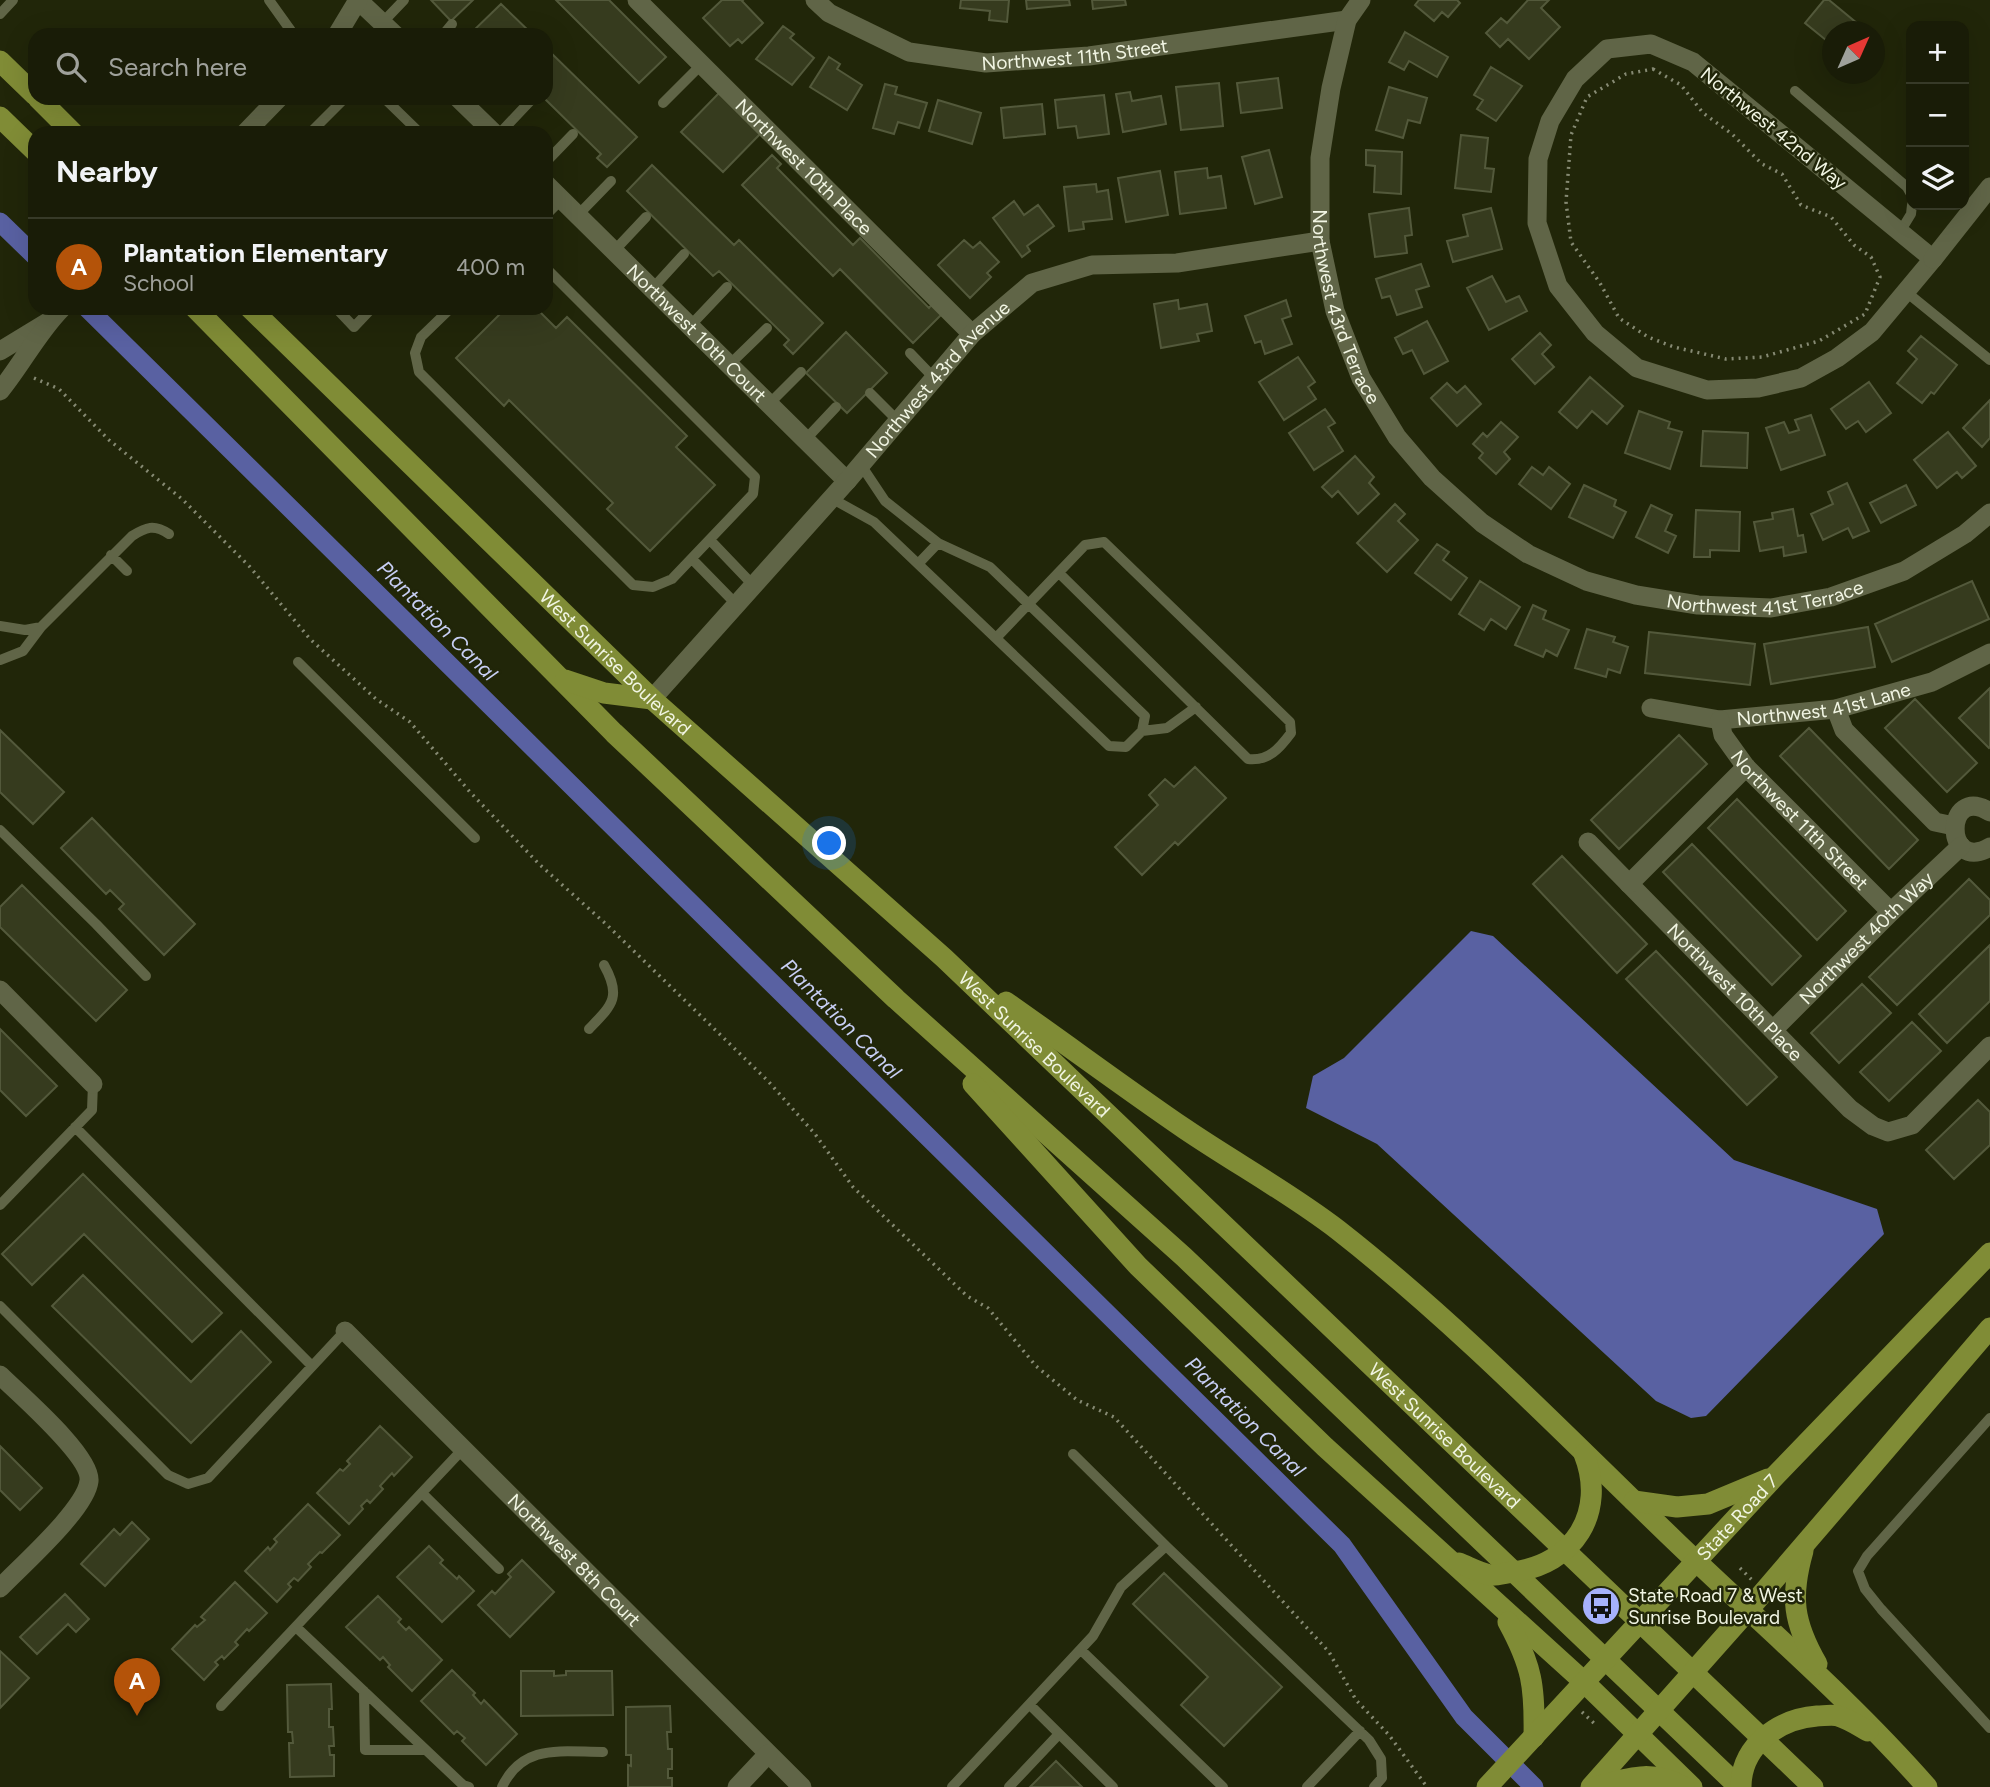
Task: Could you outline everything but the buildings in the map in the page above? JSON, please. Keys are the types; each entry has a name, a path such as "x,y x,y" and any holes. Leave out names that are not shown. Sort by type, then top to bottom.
{"main road":[{"path":"0,61 28,89"},
{"path":"44,105 66,126"},
{"path":"0,117 28,144"},
{"path":"202,315 614,733 896,999 1184,1256 1740,1787"},
{"name":"West Sunrise Boulevard","path":"257,315 652,699 944,958 1813,1787"},
{"path":"559,678 604,693 652,699"},
{"path":"944,958 1184,1128 1334,1227 1396,1277 1480,1352 1826,1681 1927,1787"},
{"path":"896,999 1138,1266 1325,1447 1583,1681 1692,1787"},
{"name":"State Road 7","path":"1487,1787 1776,1475 1990,1253"},
{"path":"1593,1787 1990,1328"},
{"path":"1447,1558 1491,1575 1528,1571 1556,1558 1584,1527 1592,1504 1591,1472 1583,1451"},
{"path":"1634,1501 1677,1507 1708,1504 1776,1475"},
{"path":"1805,1542 1795,1580 1796,1615 1804,1641 1826,1681"},
{"path":"1501,1607 1526,1654 1534,1683 1534,1737"},
{"path":"1740,1787 1741,1774 1752,1749 1776,1727 1808,1717 1837,1715 1885,1740"},
{"path":"1593,1787 1639,1775 1668,1779 1684,1787"}],"street":[{"path":"341,28 358,0 387,28"},
{"name":"Northwest 10th Place","path":"637,0 972,334"},
{"name":"Northwest 11th Street","path":"815,0 829,13 909,51 985,63 1089,57 1347,20"},
{"name":"Northwest 43rd Terrace","path":"1361,0 1347,20 1331,88 1320,158 1320,241 1335,311 1361,378 1397,437 1432,478 1472,514 1528,554"},
{"name":"Northwest 42nd Way","path":"1933,259 1693,62 1651,44 1607,49 1576,79 1550,121 1538,159 1537,223 1558,286 1595,333 1637,368 1707,390 1758,388 1801,378 1837,358 1872,332 1933,259 1990,187"},
{"path":"252,126 272,105"},
{"path":"465,105 487,126"},
{"name":"Northwest 10th Court","path":"553,191 847,481"},
{"name":"Northwest 43rd Avenue","path":"652,699 847,481 972,334 1032,283 1092,265 1177,263 1320,241"},
{"path":"0,351 54,315"},
{"path":"0,391 55,315"},
{"name":"Northwest 41st Terrace","path":"1528,554 1586,581 1636,595 1698,606 1771,608 1830,597 1904,570 1965,534 1990,513"},
{"name":"Northwest 41st Lane","path":"1651,708 1720,720 1836,709 1932,682 1990,653"},
{"path":"1836,709 1844,730 1934,822 1954,826"},
{"name":"Northwest 11th Street","path":"1720,720 1723,735 1746,767 1891,912"},
{"path":"1629,884 1746,767"},
{"path":"1980,851 1954,833 1954,826 1956,819 1966,808 1989,806"},
{"name":"Northwest 10th Place","path":"1588,842 1850,1109 1873,1126 1888,1132 1912,1125 1990,1046"},
{"name":"Northwest 40th Way","path":"1773,1030 1891,912 1980,851"},
{"path":"0,990 93,1084"},
{"name":"Northwest 8th Court","path":"345,1331 802,1787"},
{"path":"0,1375 73,1447 90,1480 82,1500 70,1516 0,1588"},
{"path":"737,1787 768,1754"}],"lane":[{"path":"0,14 13,0"},
{"path":"269,0 289,28"},
{"path":"389,28 404,0"},
{"path":"449,28 452,24"},
{"path":"663,103 701,65"},
{"path":"1795,91 1906,186"},
{"path":"317,126 338,105"},
{"path":"391,105 413,126"},
{"path":"507,126 526,105"},
{"path":"553,155 573,134"},
{"path":"578,215 611,181"},
{"path":"553,208 562,199"},
{"path":"1900,232 1911,210"},
{"path":"614,251 646,217"},
{"path":"652,289 684,254"},
{"path":"444,315 421,338 415,353 419,372 633,585 653,587 672,579 753,494 755,477 553,275"},
{"path":"690,326 727,288"},
{"path":"1905,291 1990,360"},
{"path":"342,315 354,327 365,315"},
{"path":"729,365 767,328"},
{"path":"910,352 934,378"},
{"path":"769,404 801,372"},
{"path":"870,393 898,421"},
{"path":"805,440 836,407"},
{"path":"831,498 874,522 1109,746 1126,747 1142,731 1145,716 990,567 938,543 885,500 861,465"},
{"path":"0,660 8,659 23,650 41,627 111,555 145,527 159,527 169,534"},
{"path":"710,540 753,585"},
{"path":"996,638 1085,545 1104,542 1290,722 1291,733 1276,752 1259,760 1248,759 1059,573"},
{"path":"918,565 938,543"},
{"path":"111,555 127,571"},
{"path":"692,559 736,604"},
{"path":"0,626 25,630 41,627"},
{"path":"298,662 475,838"},
{"path":"1142,731 1167,728 1196,707"},
{"path":"0,830 146,976"},
{"path":"589,1029 610,1008 615,994 612,979 604,965"},
{"path":"0,1205 92,1110 93,1084"},
{"path":"75,1127 312,1366"},
{"path":"0,1306 168,1475 188,1484 208,1478 345,1331"},
{"path":"1990,1418 1867,1556 1858,1571 1865,1589 1881,1609 1990,1728"},
{"path":"221,1706 463,1449"},
{"path":"1073,1454 1360,1731 1381,1759 1382,1778 1374,1787"},
{"path":"422,1493 499,1569"},
{"path":"952,1787 1093,1636 1121,1587 1166,1546"},
{"path":"296,1627 463,1785 469,1787"},
{"path":"1081,1650 1223,1787"},
{"path":"364,1691 365,1749 426,1750"},
{"path":"1030,1705 1113,1787"},
{"path":"1307,1787 1360,1731"},
{"path":"1009,1787 1059,1734"},
{"path":"502,1787 520,1762 539,1752 603,1752"}],"path":[{"path":"1653,68 1681,85 1703,113 1732,134 1762,164 1782,174 1801,205 1831,217 1854,245 1871,257 1880,277 1865,314 1819,341 1762,357 1726,359 1648,337 1619,318 1601,283 1572,242 1566,202 1567,160 1570,135 1587,97 1626,74 1653,68"},
{"path":"20,366 32,377 59,389 109,440 182,499 250,567 310,639 376,699 410,722 470,792 539,864 607,925 768,1082 815,1135 853,1187 967,1296 988,1308 1036,1366 1077,1400 1114,1418 1329,1652 1356,1700 1389,1735 1427,1787"},
{"path":"1740,1568 1753,1581"},
{"path":"1581,1710 1597,1726"}],"water":[{"path":"1471,931 1493,936 1734,1160 1877,1209 1884,1234 1706,1416 1691,1418 1656,1401 1377,1144 1306,1108 1313,1076 1344,1058"}],"waterway":[{"name":"Plantation Canal","path":"0,222 28,249"},
{"name":"Plantation Canal","path":"94,315 1342,1545 1464,1717 1534,1787"}],"place":[{"name":"State Road 7 & West Sunrise Boulevard","path":"1601,1606"},
{"name":"Plantation Elementary","path":"137,1716"}]}
